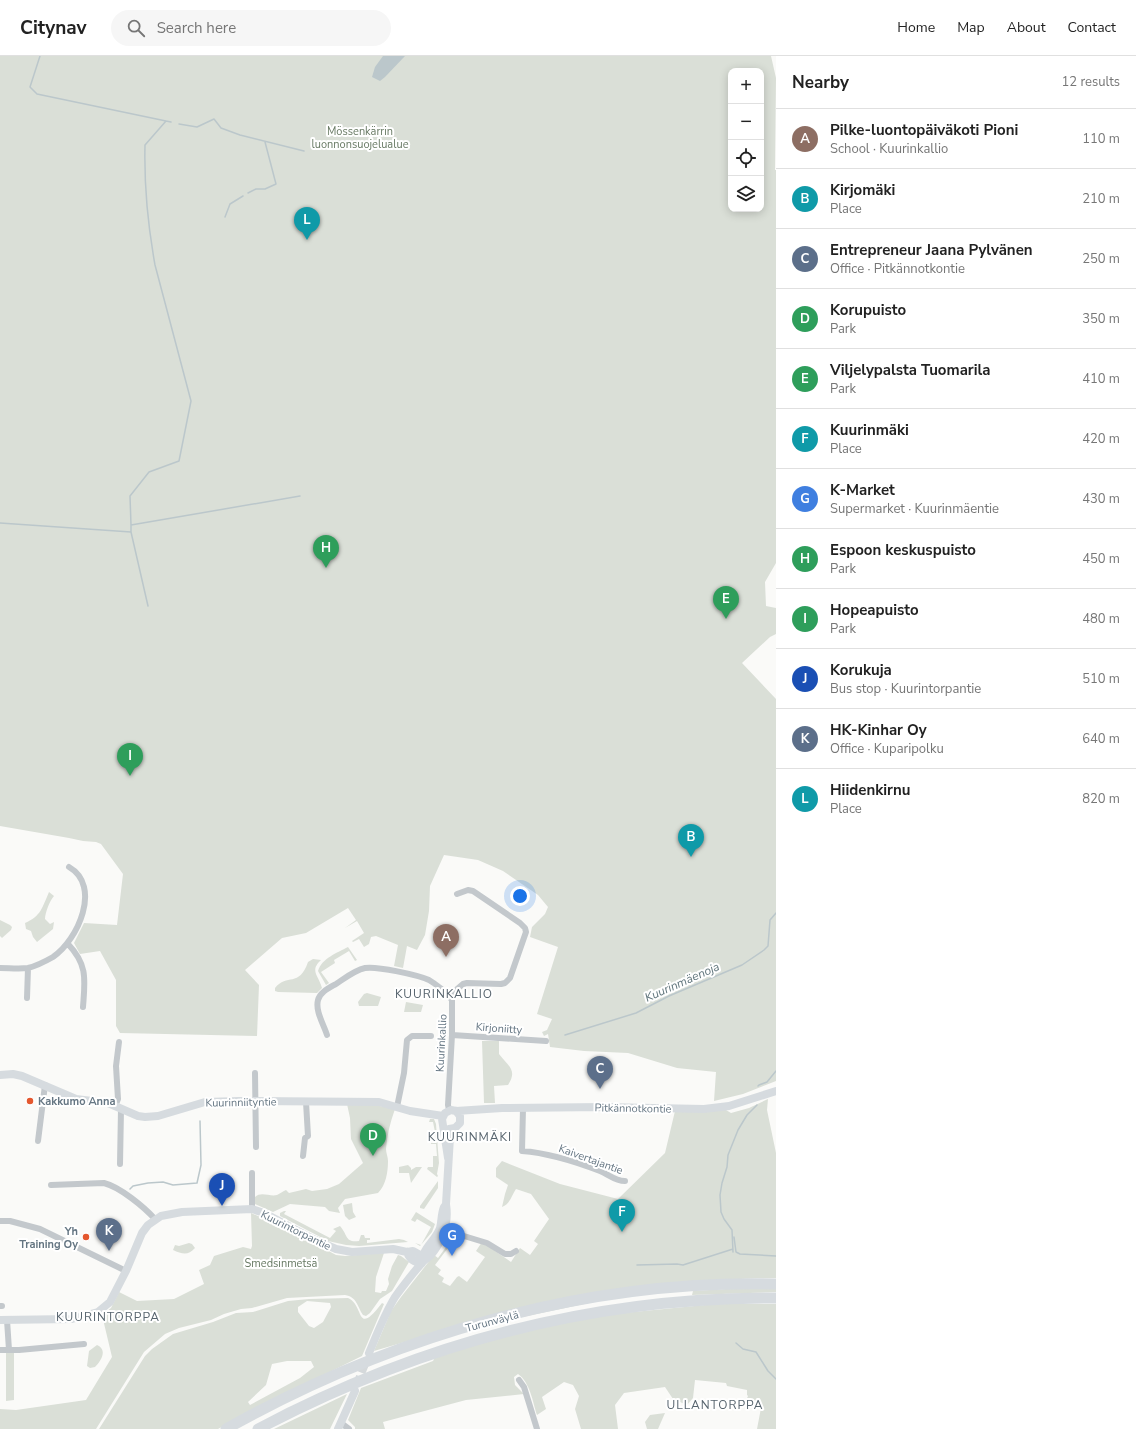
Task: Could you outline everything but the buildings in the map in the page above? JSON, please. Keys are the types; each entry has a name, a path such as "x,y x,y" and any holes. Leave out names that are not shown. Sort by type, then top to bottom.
{"highway":[{"name":"Turunväylä","path":"226,1429 280,1401 356,1366 372,1356 496,1319 579,1300 672,1288 713,1284 776,1284"},
{"name":"Turunväylä","path":"258,1429 352,1388 366,1378 435,1353 499,1333 582,1314 621,1308 718,1299 776,1298"}],"street":[{"path":"0,968 28,968 52,957 68,944 80,923 85,905 83,881 76,871 69,867"},
{"path":"327,1036 317,1007 320,997 326,990 365,968 373,967 429,980 449,996 463,984 468,982 505,983 510,978 526,932 525,928 478,894 468,890 457,894"},
{"path":"68,944 76,953 84,972 83,1006"},
{"path":"27,998 28,968"},
{"name":"Kuurinkallio","path":"448,1115 452,1035 452,1000 449,996"},
{"name":"Kirjoniitty","path":"452,1035 546,1040"},
{"path":"397,1106 404,1073 407,1040 412,1036 431,1036"},
{"path":"119,1042 116,1061 120,1164"},
{"path":"255,1073 256,1147"},
{"name":"Kuurinniityntie","path":"0,1075 14,1074 22,1076 76,1099 101,1102 118,1107 138,1116 153,1117 205,1102 255,1101 367,1101 397,1106 410,1111 448,1115"},
{"path":"38,1141 45,1085"},
{"name":"Pitkännotkontie","path":"448,1115 487,1109 523,1108 719,1108 776,1091"},
{"path":"303,1156 305,1138 308,1136 306,1102"},
{"name":"Kaivertajantie","path":"523,1108 522,1151 554,1155 601,1171 619,1181 625,1181"},
{"name":"Pitkännotkontie","path":"461,1120 487,1109"},
{"path":"448,1115 460,1114 461,1120 459,1125 453,1129 450,1137 448,1158"},
{"path":"448,1115 446,1128 453,1129"},
{"path":"372,1356 387,1311 442,1229 442,1212 446,1204 448,1115"},
{"path":"252,1173 252,1209"},
{"path":"51,1185 110,1184 140,1205 155,1219"},
{"name":"Kuurintorpantie","path":"4,1320 72,1319 89,1316 98,1312 110,1302 126,1271 142,1232 155,1219 166,1214 252,1209 264,1213 313,1239 336,1249 352,1252 393,1249 407,1252 413,1251 422,1259"},
{"path":"0,1221 40,1228 126,1271"},
{"path":"442,1229 487,1243 505,1254 510,1254 516,1251"},
{"path":"4,1320 8,1350"},
{"path":"0,1350 84,1344"},
{"path":"519,1380 524,1387 537,1429"},
{"path":"349,1429 340,1426 352,1388"}],"green space":[{"name":"Mössenkärrin luonnonsuojelualue","path":"0,56 771,56 776,78 776,563 765,582 766,606 776,608 776,634 770,637 742,663 776,699 776,1081 743,1094 714,1101 716,1072 677,1068 628,1053 584,1051 550,1047 548,1034 544,1036 542,1032 547,1030 552,1019 537,1014 558,947 530,937 532,927 545,914 548,907 538,895 503,871 478,860 444,855 430,886 429,911 425,935 417,950 407,946 403,968 394,966 398,945 376,936 371,937 369,944 364,947 359,939 353,942 352,941 364,933 357,921 345,928 356,920 348,908 306,933 282,938 245,970 259,985 257,1036 120,1033 116,1026 116,980 100,951 80,954 74,943 84,923 117,925 123,874 101,844 0,826"},
{"path":"49,892 54,896 48,907 45,919 50,924 54,922 53,929 37,942 31,931 26,929 25,923 38,914 43,907"},
{"path":"0,920 12,927 11,930 2,938 0,936"},
{"path":"348,947 357,960 355,961 349,951 334,960 335,963 321,972 329,983 326,985 318,971 320,966 330,956"},
{"path":"313,959 321,960 317,964 315,971 322,988 317,993 275,991 275,988 279,984 284,981 297,978 301,975 308,962"},
{"path":"367,993 381,997 378,1006 359,1006 358,1002 364,994"},
{"path":"406,1002 423,1005 421,1012 404,1012"},
{"path":"482,1041 499,1041 499,1054 511,1068 512,1072 511,1080 508,1085 494,1086 495,1103 484,1103"},
{"path":"768,1099 767,1110 776,1153 776,1278 689,1282 408,1341 374,1351 391,1311 434,1255 438,1258 452,1239 454,1240 435,1265 441,1270 438,1274 444,1278 442,1282 450,1286 459,1276 467,1282 485,1257 476,1251 482,1242 511,1262 520,1248 530,1255 538,1244 534,1241 549,1219 531,1194 516,1189 509,1202 502,1207 508,1185 496,1177 496,1168 502,1161 560,1184 618,1199 665,1153 675,1111 726,1110 731,1113 749,1108"},
{"path":"347,1104 370,1104 395,1109 386,1144 388,1161 387,1174 381,1190 378,1193 345,1199 338,1208 340,1213 329,1211 325,1207 290,1204 273,1212 255,1204 255,1197 260,1194 277,1195 286,1190 289,1193 306,1189 312,1191 327,1189 339,1184 363,1163 351,1139 350,1118"},
{"path":"430,1119 434,1119 436,1124 439,1163 437,1177 427,1169 428,1167 433,1167 433,1156 437,1156 436,1144 431,1144 436,1143 435,1134 431,1134 431,1132 435,1132 433,1122 429,1122"},
{"path":"408,1165 411,1170 416,1167 422,1167 411,1183 409,1173 399,1173 399,1167"},
{"path":"438,1181 438,1188 424,1209 420,1208 420,1206"},
{"path":"352,1203 353,1212 356,1217 349,1220 345,1216 343,1205"},
{"path":"286,1211 284,1214 330,1238 336,1231 333,1229 340,1226 347,1238 351,1241 359,1241 361,1235 364,1235 365,1238 370,1238 370,1240 367,1240 367,1243 399,1239 408,1242 359,1246 328,1241 280,1216 280,1213"},
{"path":"416,1212 435,1224 432,1232 421,1245 431,1227 417,1219 415,1222 411,1220"},
{"name":"Smedsinmetsä","path":"251,1213 267,1220 269,1219 336,1255 345,1256 384,1253 376,1277 375,1292 381,1293 382,1291 386,1291 389,1284 388,1279 392,1266 398,1255 409,1262 392,1291 380,1299 366,1316 363,1315 352,1298 345,1295 287,1298 224,1314 211,1320 179,1328 165,1334 144,1352 96,1429 0,1429 0,1409 16,1410 86,1400 112,1357 102,1315 111,1308 119,1292 137,1301 174,1299 204,1284 199,1270 210,1265 214,1256 243,1247 251,1249"},
{"path":"189,1243 195,1248 190,1252 182,1253 173,1250 175,1245 179,1246"},
{"path":"726,1289 776,1289 776,1292 692,1295 693,1291"},
{"path":"348,1298 357,1307 364,1319 368,1318 382,1303 384,1304 362,1356 218,1429 99,1429 145,1356 173,1334 213,1322 236,1313 253,1312 288,1301","holes":["307,1301 330,1303 331,1307 323,1322 314,1328 309,1326 298,1312 298,1307","287,1361 311,1361 314,1367 300,1378 250,1405 248,1402 266,1385 272,1364"]},
{"path":"715,1304 776,1304 776,1429 757,1429 761,1408 744,1405 748,1396 747,1390 727,1386 726,1383 695,1380 693,1398 687,1405 673,1399 665,1387 624,1393 615,1405 618,1429 581,1429 575,1409 579,1396 573,1385 564,1382 542,1397 546,1409 537,1415 528,1387 518,1374 514,1377 515,1385 524,1394 466,1400 383,1422 385,1429 355,1429 355,1427 348,1420 361,1388 433,1361 435,1357 492,1339 593,1316"},
{"path":"97,1345 103,1353 95,1367 90,1368 87,1366 89,1351"},
{"path":"6,1352 14,1352 14,1400 6,1401"},
{"path":"347,1394 330,1429 274,1429"},
{"path":"665,1413 658,1429 647,1429 645,1422 650,1415"}],"shaded area":[{"path":"383,56 405,56 380,81 372,77 375,67"}],"waterway":[{"path":"40,56 30,87 37,94 166,121"},
{"path":"179,124 197,127 214,119 221,128 240,135 304,151"},
{"path":"131,525 130,496 149,472 179,461 191,401 155,265 148,220 145,145 166,121 171,122"},
{"path":"248,193 256,189 265,189 276,184 265,142"},
{"path":"225,217 230,204 243,196"},
{"path":"0,523 131,532 131,525 300,496"},
{"path":"131,532 148,606"},
{"name":"Kuurinmäenoja","path":"565,1035 636,1013 669,996 742,965 768,946 770,920 776,913"},
{"path":"758,1086 767,1082 776,1071"},
{"path":"733,1252 732,1230 721,1212 720,1195 727,1167 728,1155 738,1130 747,1115 757,1105"},
{"path":"130,1189 133,1186 148,1183 163,1182 173,1185 197,1183 201,1165 200,1121"},
{"path":"734,1237 736,1252 740,1254 776,1256"},
{"path":"637,1265 683,1265 733,1249"},
{"path":"736,1343 743,1349 756,1352 768,1371 776,1379"}],"tunnel":[{"path":"357,1384 367,1359"}],"place":[{"name":"Hiidenkirnu","path":"307,240"},
{"name":"Espoon keskuspuisto","path":"326,568"},
{"name":"Viljelypalsta Tuomarila","path":"726,619"},
{"name":"Hopeapuisto","path":"130,776"},
{"name":"Kirjomäki","path":"691,857"},
{"name":"Pilke-luontopäiväkoti Pioni","path":"446,957"},
{"name":"Entrepreneur Jaana Pylvänen","path":"600,1089"},
{"name":"Kakkumo Anna","path":"30,1101"},
{"name":"Korupuisto","path":"373,1156"},
{"name":"Korukuja","path":"222,1206"},
{"name":"Kuurinmäki","path":"622,1232"},
{"name":"Yh Training Oy","path":"86,1237"},
{"name":"HK-Kinhar Oy","path":"109,1251"},
{"name":"K-Market","path":"452,1256"}],"district":[{"name":"KUURINKALLIO","path":"444,994"},
{"name":"KUURINMÄKI","path":"470,1137"},
{"name":"KUURINTORPPA","path":"108,1317"},
{"name":"ULLANTORPPA","path":"715,1405"}]}
